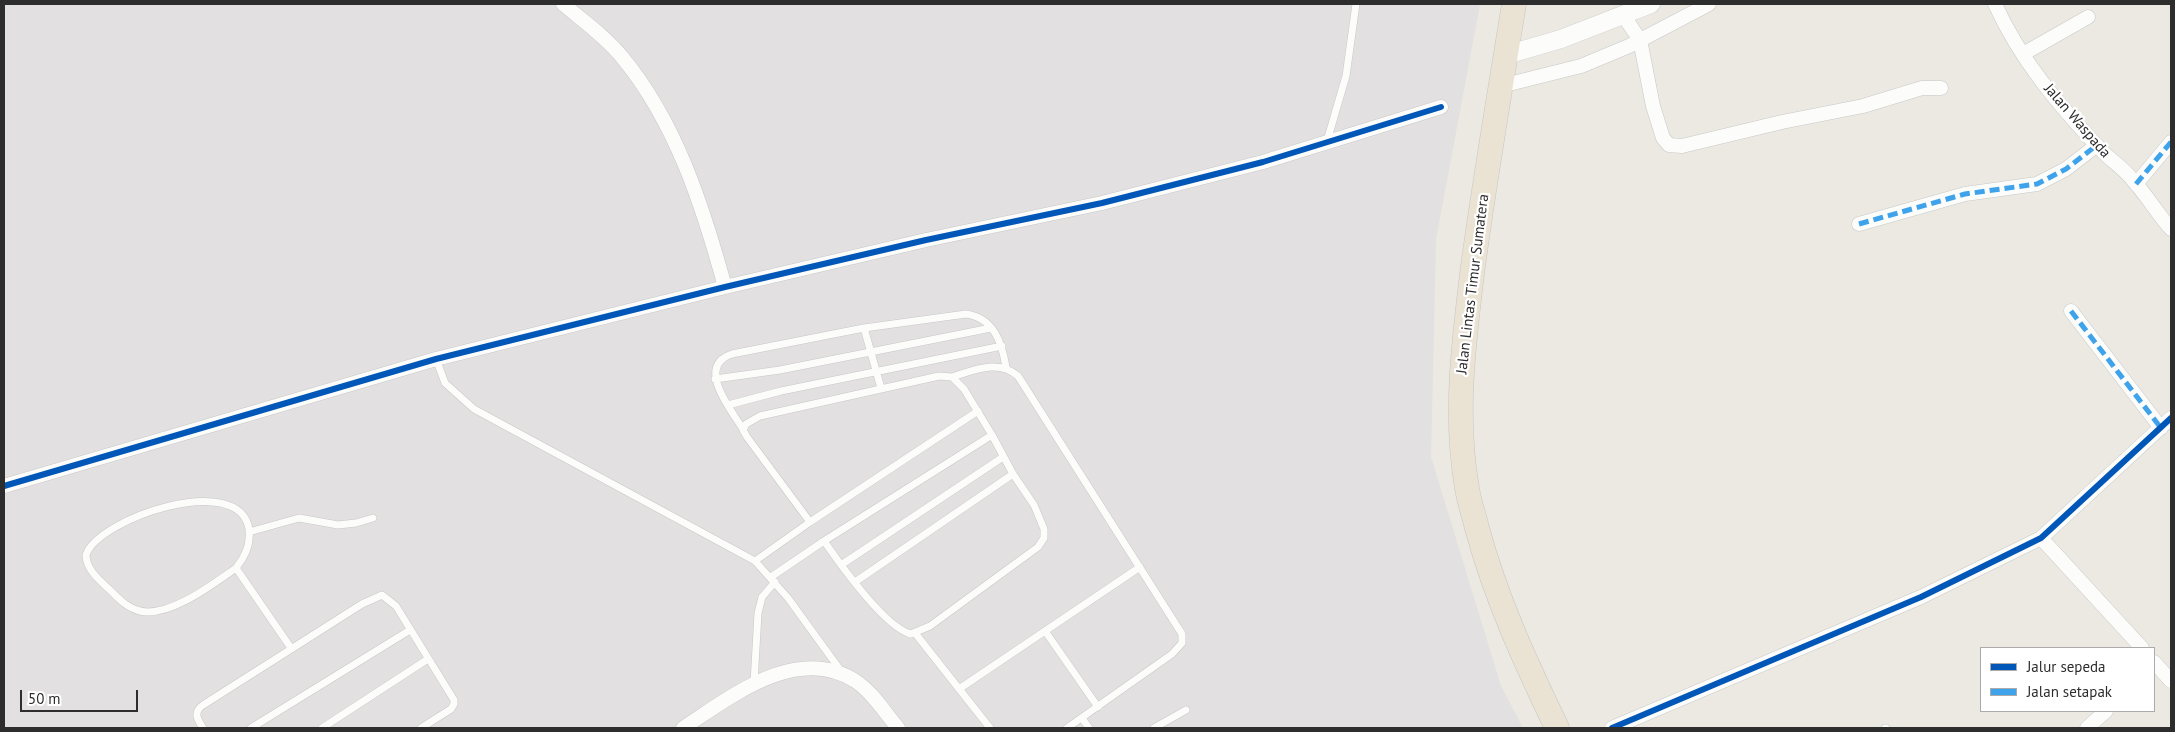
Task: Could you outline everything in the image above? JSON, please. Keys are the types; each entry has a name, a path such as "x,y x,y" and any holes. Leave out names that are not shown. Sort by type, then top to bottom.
{"highway":[{"name":"Jalan Lintas Timur Sumatera","path":"1514,4 1480,218 1462,358 1462,454 1467,489 1485,557 1509,625 1558,728"}],"street":[{"path":"563,4 605,38 621,55 635,73 656,108 668,129 697,196 725,287"},
{"path":"1506,55 1561,39 1651,4"},
{"path":"1501,86 1581,66 1640,40 1709,4"},
{"name":"Jalan Waspada","path":"1995,4 2005,27 2064,109 2136,184 2171,229"},
{"path":"1623,15 1640,40 1653,106 1665,141 1672,146 1682,146 1782,122 1863,106 1922,88 1942,88"},
{"path":"2023,54 2088,18"},
{"path":"4,486 436,359 725,287 926,240 1102,203 1262,162 1441,107"},
{"path":"2136,184 2171,142"},
{"path":"1859,224 1965,194 2037,184 2066,169 2097,145"},
{"path":"2071,311 2161,428"},
{"path":"1612,728 1921,597 2041,538 2171,418"},
{"path":"2041,538 2141,647"},
{"path":"2155,664 2171,681"},
{"path":"683,728 754,683 794,670 814,668 843,674 858,683 871,694 898,728"},
{"path":"2087,728 2105,712"}],"lane":[{"path":"1327,141 1346,76 1356,4"},
{"path":"810,522 764,461 728,405 716,379 717,365 728,356 864,328 966,314 982,320 991,328 1002,346 1006,368"},
{"path":"864,328 881,388"},
{"path":"716,379 780,370 991,328"},
{"path":"728,405 782,391 1002,346"},
{"path":"436,359 445,383 474,409 755,561 801,615 843,674"},
{"path":"743,428 746,424 760,416 881,388 939,376 952,377 997,366 1006,368 1022,381 1180,629 1182,641 1178,649 1160,664 1067,728"},
{"path":"824,541 855,582 894,626 905,632 915,633 930,626 1041,543 1045,534 1040,517 1003,457 978,411 964,389 952,377"},
{"path":"755,561 810,522 978,411"},
{"path":"754,683 758,613 762,597 773,580 824,541 992,435"},
{"path":"841,565 1003,457"},
{"path":"855,582 1013,474"},
{"path":"193,501 233,506 244,517 249,532 247,550 236,568 199,594 176,604 146,612 128,606 106,587 90,568 86,555 91,545 98,539 129,521 172,504 193,501"},
{"path":"249,532 299,518 338,525 356,523 373,518"},
{"path":"959,689 1140,567"},
{"path":"236,568 291,648"},
{"path":"203,728 196,717 200,707 291,648 362,604 379,596 388,598 396,606 453,698 454,703 450,709 421,728"},
{"path":"252,728 410,630"},
{"path":"1045,631 1098,707"},
{"path":"915,633 990,728"},
{"path":"322,728 428,658"},
{"path":"1154,728 1186,710"},
{"path":"1082,718 1089,728"}],"shaded area":[{"path":"4,4 1480,4 1436,239 1431,457 1501,686 1523,728 4,728"}],"marked path":[{"path":"2136,184 2171,142"},
{"path":"1859,224 1965,194 2037,184 2066,169 2097,145"},
{"path":"2071,311 2161,428"}],"cycle path":[{"path":"4,486 436,359 725,287 926,240 1102,203 1263,162 1441,107"},
{"path":"1612,728 1921,597 2041,538 2171,418"}]}
